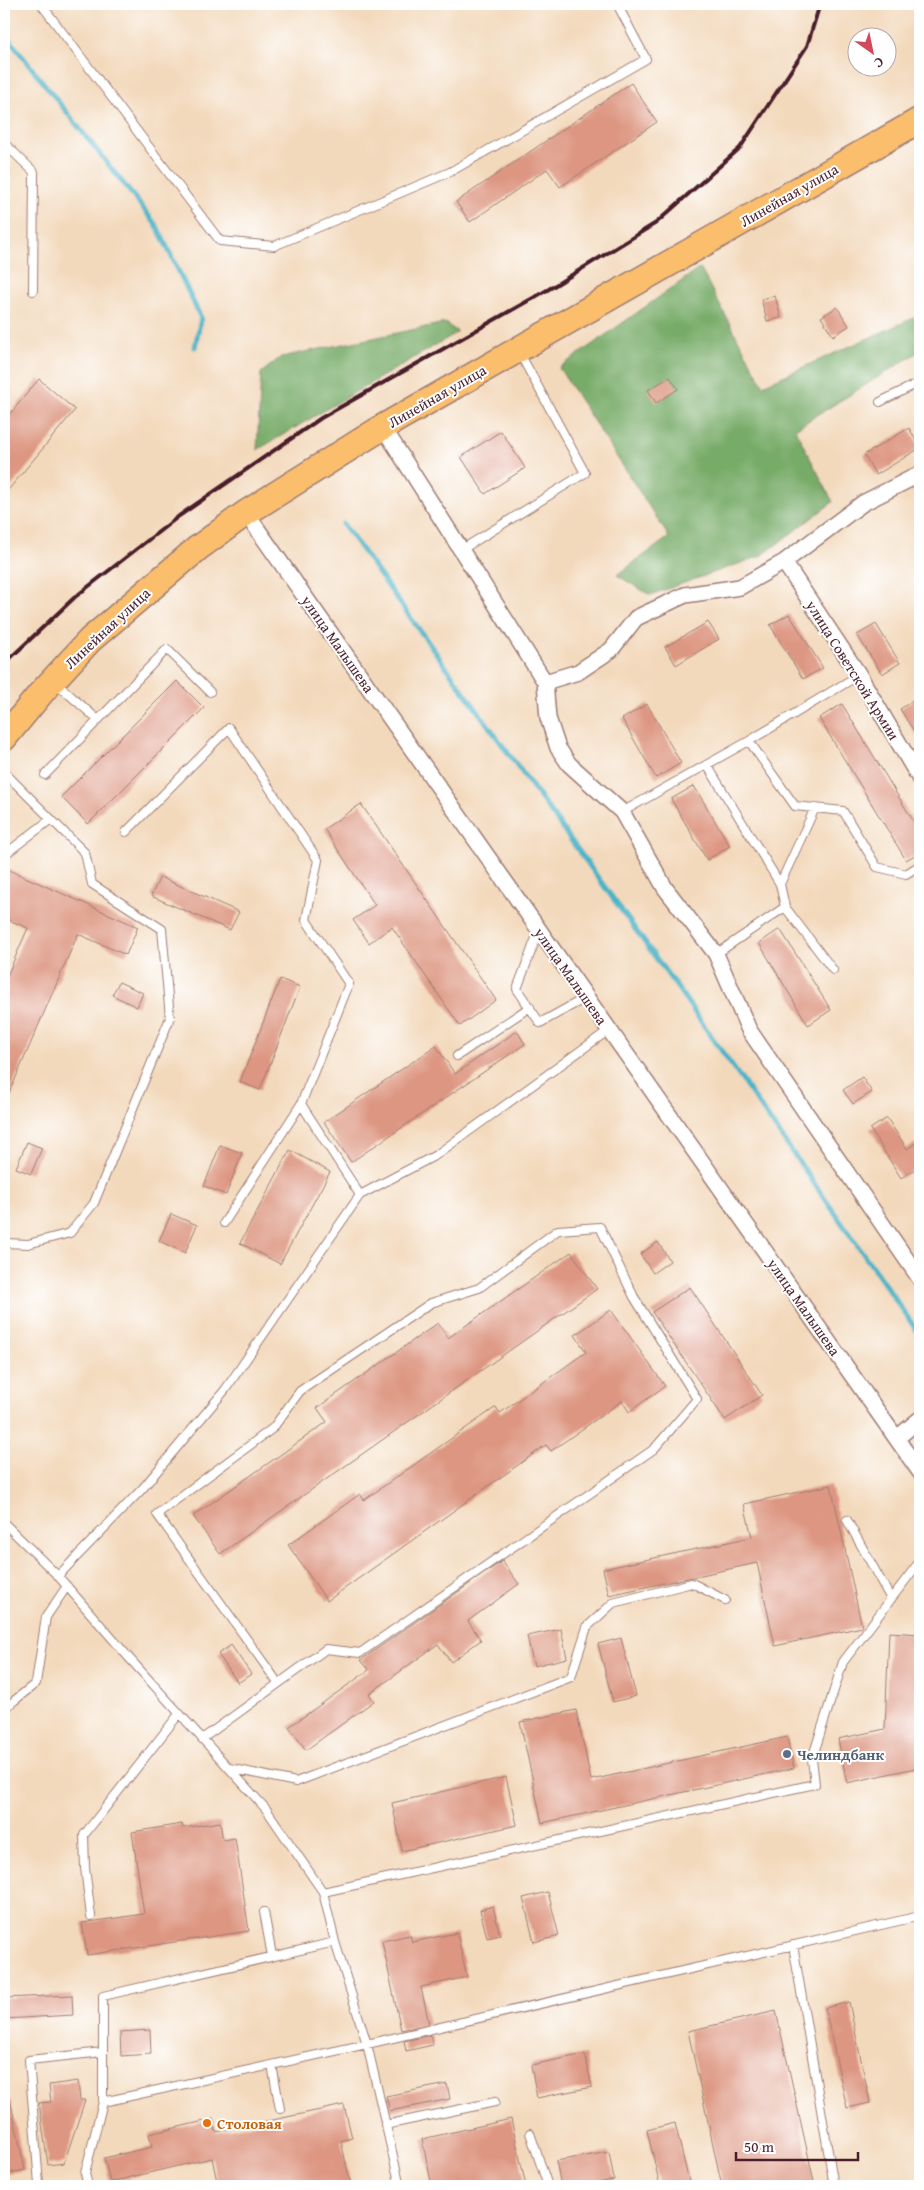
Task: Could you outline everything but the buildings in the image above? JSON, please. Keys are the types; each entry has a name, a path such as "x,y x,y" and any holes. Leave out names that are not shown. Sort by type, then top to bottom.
{"main road":[{"name":"Линейная улица","path":"4,738 52,680 90,640 198,548 246,513 383,427 920,120"}],"street":[{"path":"383,427 545,682 548,718 558,748 569,764 622,812 665,888 716,954 749,1030 920,1279"},
{"path":"545,682 578,672 611,650 636,618 684,595 740,587 784,562 863,503 920,474"},
{"name":"улица Малышева","path":"246,513 920,1472"},
{"name":"улица Советской Армии","path":"784,562 859,675 920,779"},
{"path":"896,1438 920,1418"}],"lane":[{"path":"41,4 220,242 274,246 450,172 646,59 617,4"},
{"path":"4,143 34,172 33,291"},
{"path":"461,550 585,473 518,350"},
{"path":"880,402 920,382"},
{"path":"45,775 167,649 210,692"},
{"path":"622,812 707,765 859,675"},
{"path":"52,680 98,720"},
{"path":"126,832 229,728 318,860 306,920 349,984 301,1104 224,1223"},
{"path":"748,741 795,806 843,811 877,867 906,874 920,865"},
{"path":"707,765 780,884 785,906 833,970"},
{"path":"4,772 85,853 92,884 162,929 170,1018 94,1203 70,1233 28,1244 4,1243"},
{"path":"780,884 815,808"},
{"path":"4,855 51,819"},
{"path":"716,954 785,906"},
{"path":"539,930 518,989 540,1023 586,998"},
{"path":"457,1056 530,1007"},
{"path":"58,1576 143,1488 225,1390 360,1195 436,1156 609,1030"},
{"path":"301,1104 360,1195"},
{"path":"202,1739 326,1649 360,1653 654,1449 697,1399 634,1297 600,1227 558,1230 479,1288 431,1302 300,1391 273,1428 157,1514 278,1683"},
{"path":"846,1520 891,1599"},
{"path":"4,1523 58,1576 266,1809 323,1892 335,1942 367,2044 400,2186"},
{"path":"323,1892 815,1784 812,1759 843,1662 920,1561"},
{"path":"229,1768 296,1782 571,1677 586,1627 613,1603 692,1583 725,1600"},
{"path":"4,1709 36,1683 46,1617 66,1586"},
{"path":"91,1916 85,1868 84,1835 180,1714"},
{"path":"264,1912 272,1956"},
{"path":"102,2102 367,2044 920,1916"},
{"path":"88,2186 85,2173 102,2102 103,1996 335,1942"},
{"path":"793,1945 834,2186"},
{"path":"39,2184 29,2060 103,2052"},
{"path":"272,2064 280,2109"},
{"path":"385,2125 495,2102"},
{"path":"530,2133 548,2186"}],"green space":[{"path":"700,268 763,385 920,315 920,351 795,429 833,502 761,556 650,595 617,575 669,537 559,368"},
{"path":"445,323 458,332 257,450 261,373 281,357"}],"waterway":[{"path":"4,33 157,226 201,318 195,347"},
{"path":"343,524 679,990 920,1335"}],"railway":[{"path":"4,664 75,597 179,516 321,418 549,289 656,223 740,148 807,46 820,4"}],"place":[{"name":"Челиндбанк","path":"787,1754"},
{"name":"Столовая","path":"207,2123"}]}
